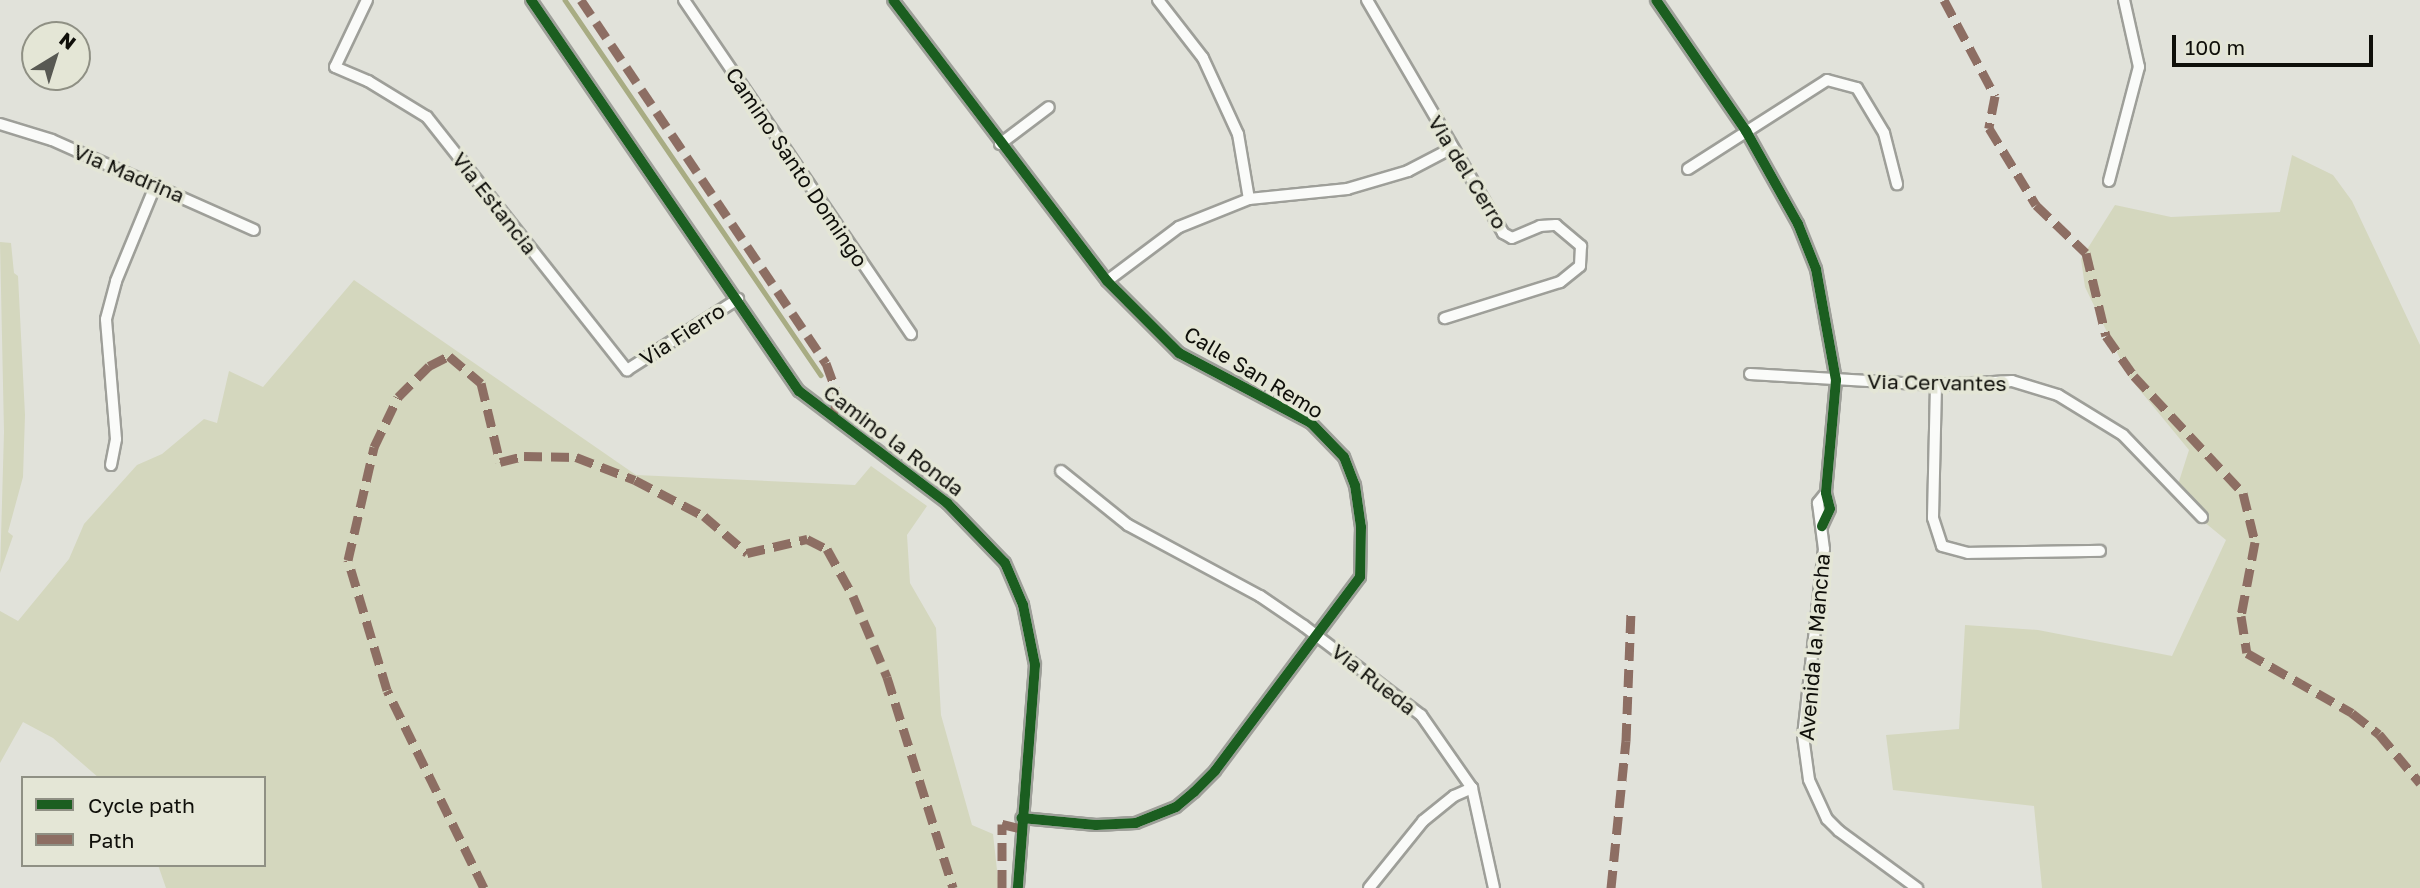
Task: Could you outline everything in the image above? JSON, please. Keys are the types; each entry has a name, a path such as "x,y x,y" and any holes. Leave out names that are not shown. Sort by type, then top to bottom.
{"street":[{"name":"Via Estancia","path":"366,0 335,67 368,80 427,117 627,370"},
{"name":"Camino la Ronda","path":"531,0 799,391 947,503 1006,562 1023,605 1035,665 1032,747 1021,818 1018,888"},
{"name":"Camino Santo Domingo","path":"684,0 911,334"},
{"name":"Calle San Remo","path":"892,0 1107,281 1179,354 1311,423 1343,457 1355,485 1361,527 1360,577 1215,771 1176,807 1136,823 1096,825 1021,818"},
{"path":"1158,0 1203,58 1232,121 1249,199"},
{"name":"Via del Cerro","path":"1367,0 1503,233 1513,238 1540,226 1556,225 1581,246 1580,266 1560,282 1445,318"},
{"name":"Avenida la Mancha","path":"1656,0 1746,131 1798,224 1816,270 1836,380 1826,492 1830,509 1822,526 1814,663 1803,736 1809,780 1827,819 1839,831 1917,888"},
{"path":"2109,181 2140,68 2124,0"},
{"path":"1688,169 1827,80 1857,88 1884,133 1897,184"},
{"path":"1000,144 1049,107"},
{"name":"Via Madrina","path":"0,124 52,140 156,184 254,230"},
{"path":"1107,281 1180,227 1249,199 1347,189 1408,172 1452,148"},
{"path":"111,465 116,439 106,319 116,281 156,184"},
{"name":"Via Fierro","path":"627,370 738,299"},
{"name":"Via Cervantes","path":"1750,374 1936,385 2012,381 2058,395 2123,435 2202,517"},
{"path":"1936,385 1933,518 1942,546 1968,553 2099,551"},
{"name":"Via Rueda","path":"1061,471 1128,525 1260,596 1317,635 1421,715 1472,788 1494,888"},
{"path":"1369,888 1423,821 1454,796 1472,788"}],"green space":[{"path":"2292,155 2333,175 2352,201 2420,345 2420,888 2042,888 2034,806 1893,790 1886,735 1959,729 1965,625 2038,630 2172,656 2226,540 2174,497 2189,450 2129,377 2085,287 2081,259 2115,205 2171,217 2280,212"},
{"path":"0,242 11,243 14,273 18,276 25,415 23,477 8,532 13,536 0,573 4,432"},
{"path":"354,280 636,475 855,485 871,466 927,506 907,535 910,583 936,628 941,715 972,825 993,834 999,888 166,888 159,867 266,867 266,776 97,776 53,738 23,722 0,763 0,611 18,621 69,559 84,524 137,465 162,454 204,419 217,423 229,371 263,387"}],"waterway":[{"path":"565,0 821,375"}],"marked path":[{"path":"581,0 826,363 839,398 831,419"},
{"path":"1944,0 1995,96 1989,128 2036,205 2086,253 2106,336 2134,376 2243,493 2255,542 2241,616 2247,653 2352,713 2379,734 2420,783"},
{"path":"484,888 387,690 348,560 374,447 398,397 429,366 449,356 481,383 500,462 524,456 576,457 635,480 704,516 747,553 807,539 827,549 853,596 887,677 953,888"},
{"path":"1611,888 1626,741 1631,611"},
{"path":"1002,888 1002,824 1020,828"}],"cycle path":[{"path":"531,0 799,391 947,503 1005,563 1023,605 1035,665 1018,888"},
{"path":"893,0 1107,281 1179,353 1311,423 1344,457 1355,485 1361,527 1360,577 1215,771 1194,792 1176,807 1136,823 1096,825 1021,818"},
{"path":"1656,0 1746,131 1798,224 1816,269 1836,380 1826,493 1830,509 1822,526"}]}
